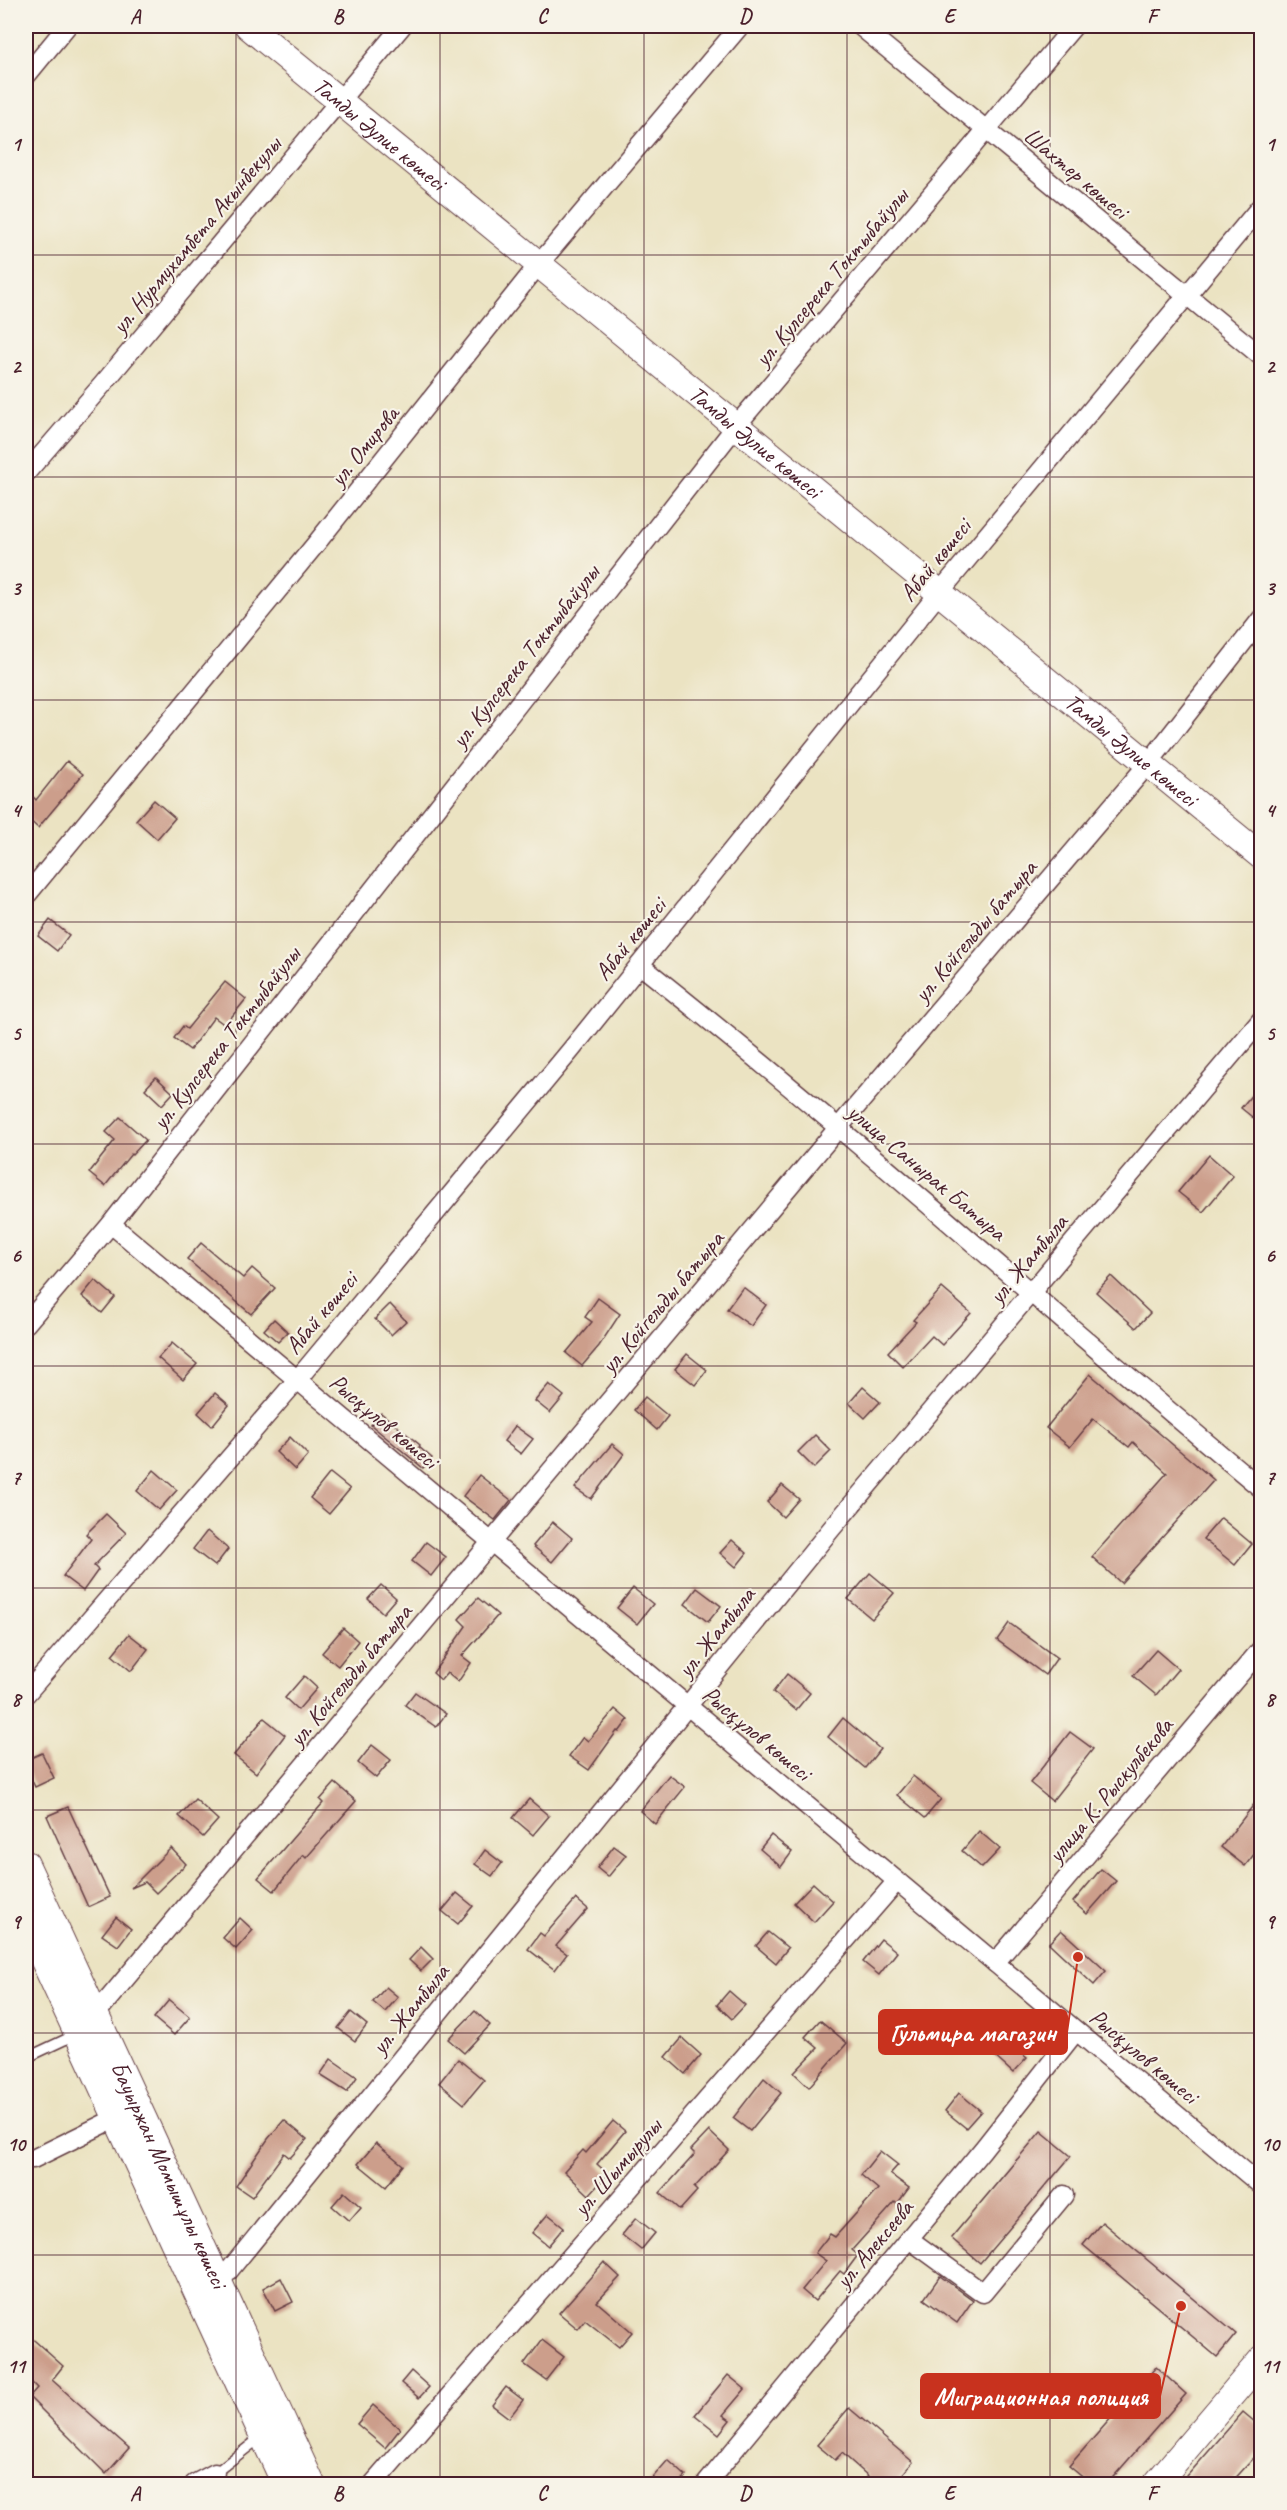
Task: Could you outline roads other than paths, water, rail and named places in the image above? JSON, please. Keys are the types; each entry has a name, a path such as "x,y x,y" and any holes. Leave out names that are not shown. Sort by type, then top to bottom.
{"street":[{"path":"26,76 67,26"},
{"name":"Тамды Әулие көшесі","path":"248,26 1262,857"},
{"name":"ул. Нурмухамбета Акынбекулы","path":"26,473 104,384 402,26"},
{"name":"ул. Омирова","path":"26,896 315,545 539,264 740,26"},
{"name":"Шахтер көшесі","path":"860,26 1262,357"},
{"name":"ул. Кулсерека Токтыбайулы","path":"26,1324 111,1224 736,426 1074,26"},
{"name":"Абай көшесі","path":"26,1694 297,1380 640,965 939,593 1262,205"},
{"name":"ул. Койгельды батыра","path":"95,2015 838,1128 1148,764 1262,618"},
{"name":"улица Санырак Батыра","path":"640,965 838,1128 1262,1489"},
{"name":"ул. Жамбыла","path":"208,2290 686,1705 1262,1020"},
{"name":"Рысқұлов көшесі","path":"111,1224 1262,2186"},
{"name":"улица К. Рыскулбекова","path":"995,1963 1262,1647"},
{"name":"Бауыржан Момышұлы көшесі","path":"26,1864 95,2015 208,2290 261,2437 285,2484"},
{"name":"ул. Шымырулы","path":"374,2484 897,1881"},
{"name":"Бауыржан Момышұлы көшесі","path":"26,1922 116,2118 312,2484"},
{"name":"ул. Алексеева","path":"706,2484 983,2149 1076,2031"},
{"path":"33,2159 116,2118"},
{"path":"909,2239 983,2293 1064,2195"},
{"path":"1156,2484 1262,2359"},
{"path":"194,2484 218,2479"}],"lane":[{"path":"26,2058 78,2034"},
{"path":"218,2479 261,2437"}],"place":[{"name":"Гульмира магазин","path":"1078,1957"},
{"name":"Миграционная полиция","path":"1181,2306"}]}
